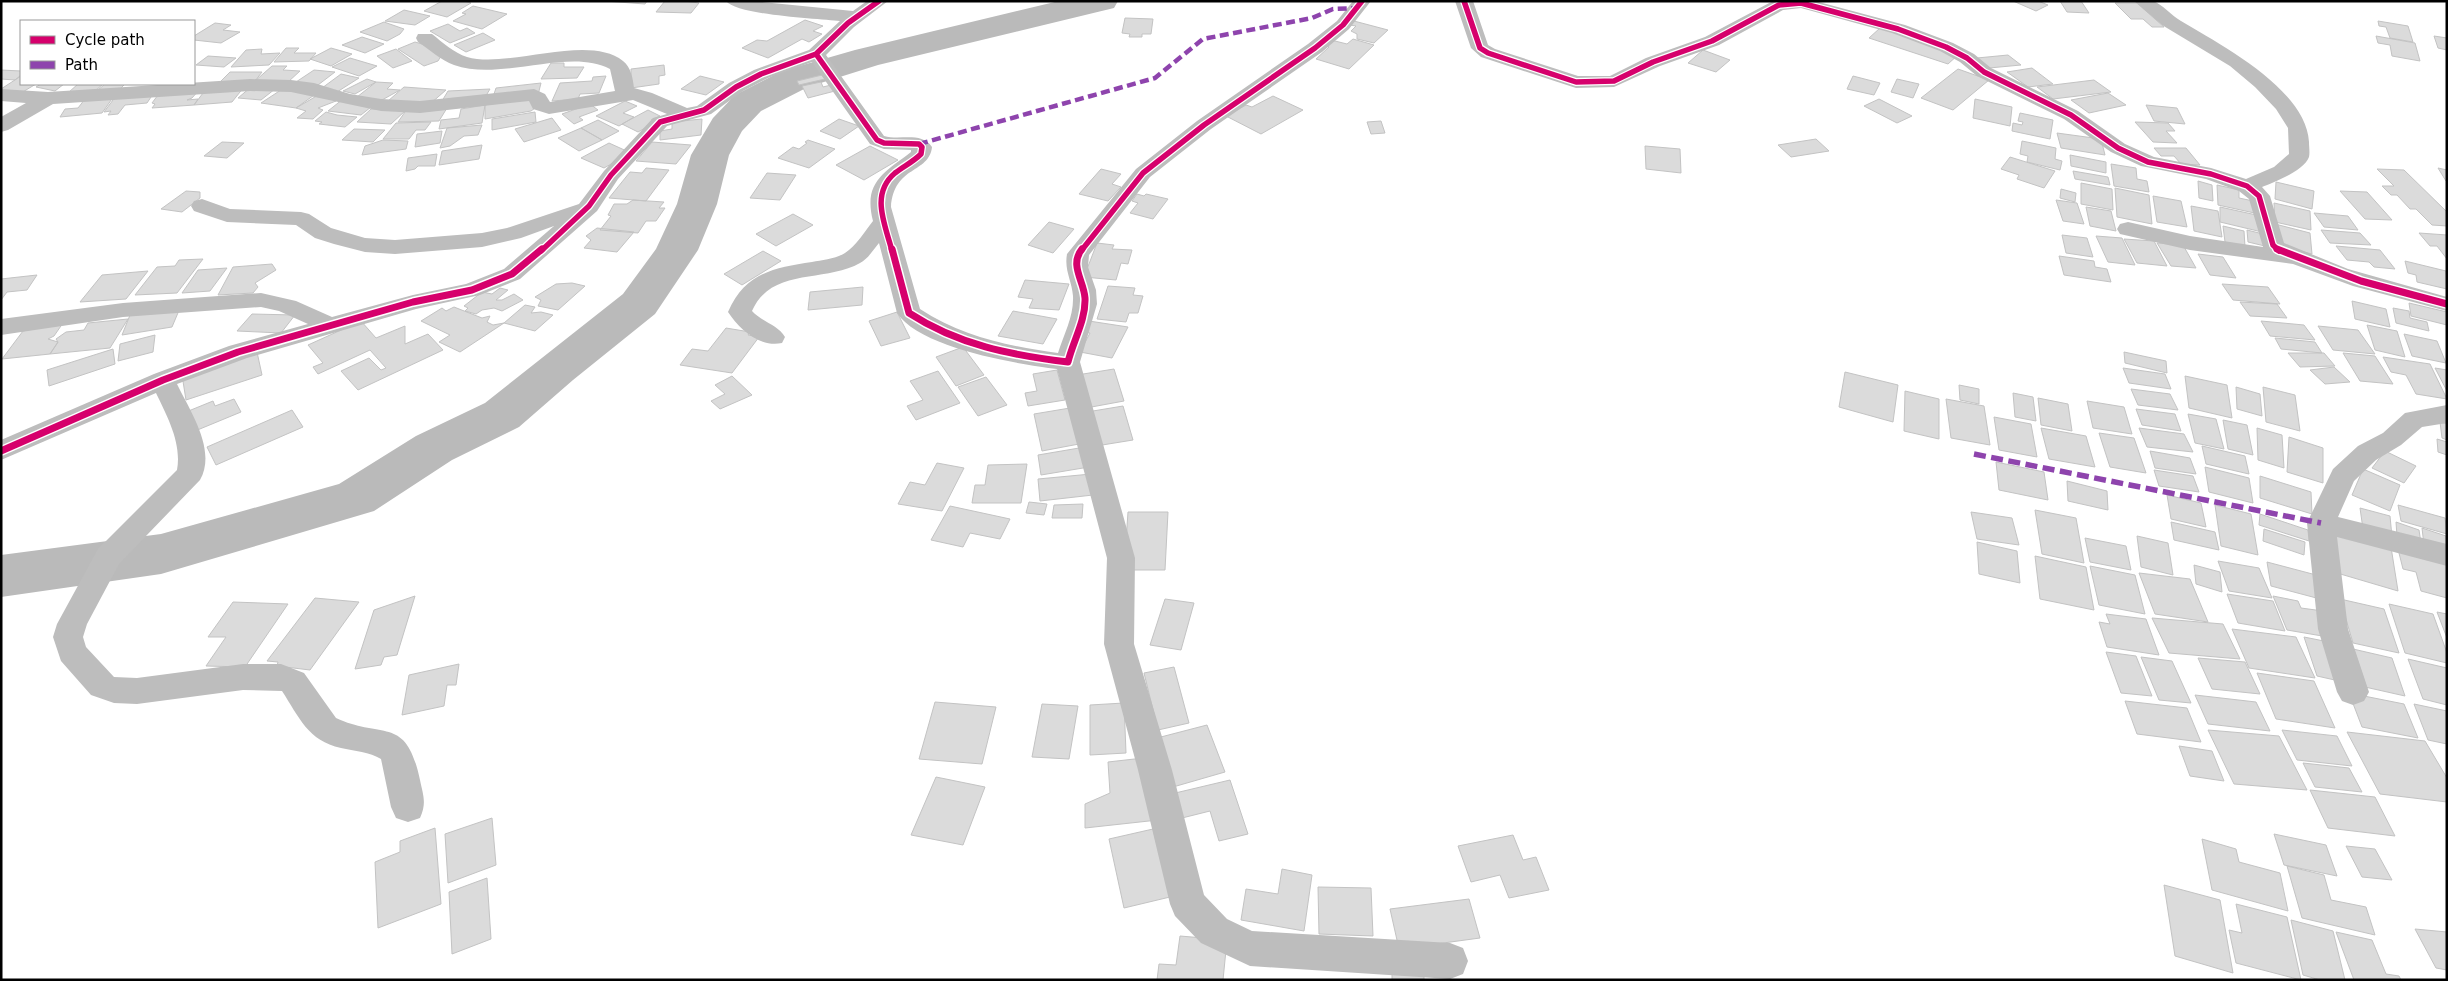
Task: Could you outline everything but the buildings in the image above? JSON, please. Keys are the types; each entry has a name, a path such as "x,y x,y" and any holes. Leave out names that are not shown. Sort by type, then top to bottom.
{"street":[{"path":"735,1 753,7 856,17"},
{"path":"1,451 162,380 238,352 413,302 472,290 512,274 527,263 589,206 611,175 660,122 670,118 688,116 713,105 736,87 761,74 817,56 856,17 879,1"},
{"path":"1362,1 1343,25 1316,48 1204,125 1133,184 1078,254 1075,266 1085,295 1084,309 1068,362 1121,558 1119,644 1155,770 1188,904 1214,930 1250,948 1450,961"},
{"path":"1464,1 1477,42 1484,51 1576,82 1596,83 1614,81 1653,62 1712,41 1778,5 1801,3 1893,29 1953,49 1971,60 1984,72 2071,116 2118,148 2148,162 2211,174 2247,186 2259,196 2273,245 2278,250 2300,260 2410,296 2447,304"},
{"path":"2143,1 2168,21 2237,62 2262,83 2284,106 2298,128 2299,156 2281,171 2247,186"},
{"path":"425,38 456,59 466,63 486,65 581,56 605,58 613,62 622,72 625,94"},
{"path":"817,56 877,140 884,143 919,144 922,147 921,154 917,158 889,177 880,195 880,207 909,313 976,348 1068,362"},
{"path":"1,95 48,98 258,85 314,89 347,99 381,105 420,107 534,95 538,98 540,105 549,108 625,94 645,97 688,116"},
{"path":"1,126 48,98"},
{"path":"202,206 227,215 301,219 323,233 342,240 365,245 395,246 482,240 513,233 589,206"},
{"path":"773,336 750,324 740,312 742,304 753,292 763,282 776,277 852,259 884,222"},
{"path":"2128,230 2190,243 2300,260"},
{"path":"1,327 123,310 261,300 289,305 330,326"},
{"path":"162,380 192,449 192,468 178,487 104,565 72,624 68,637 72,652 102,686 137,691 243,677 281,677 293,682 324,728 338,734 383,743 393,748 399,760 408,808"},
{"path":"2353,692 2333,629 2321,523 2343,476 2367,453 2392,439 2414,419 2447,414"},
{"path":"2321,523 2447,555"}],"waterway":[{"path":"1,576 161,554 356,498 434,448 502,415 556,369 639,304 677,250 697,204 710,155 726,126 748,103 795,79 867,57 1102,1"}],"marked path":[{"path":"919,144 1155,78 1203,39 1312,18 1333,9 1358,8"},
{"path":"1974,454 2321,523"}],"cycle path":[{"path":"879,1 848,23 816,54 877,140 884,143 919,144 922,147 921,154 896,172 886,183 880,207 909,313 927,325 965,342 1005,353 1068,362 1082,321 1085,304 1084,290 1077,267 1078,254 1143,173 1204,125 1315,48 1343,25 1362,1"},
{"path":"1464,1 1480,48 1488,53 1576,82 1596,83 1614,81 1653,62 1712,41 1779,5 1801,3 1898,29 1923,37 1967,58 1984,72 2071,115 2118,148 2148,162 2211,174 2247,186 2259,196 2273,245 2278,250 2319,267 2361,281 2447,304"},
{"path":"1,451 163,380 238,352 413,302 472,290 512,274 527,263 589,206 611,175 660,122 704,110 736,87 761,74 816,54"}]}
